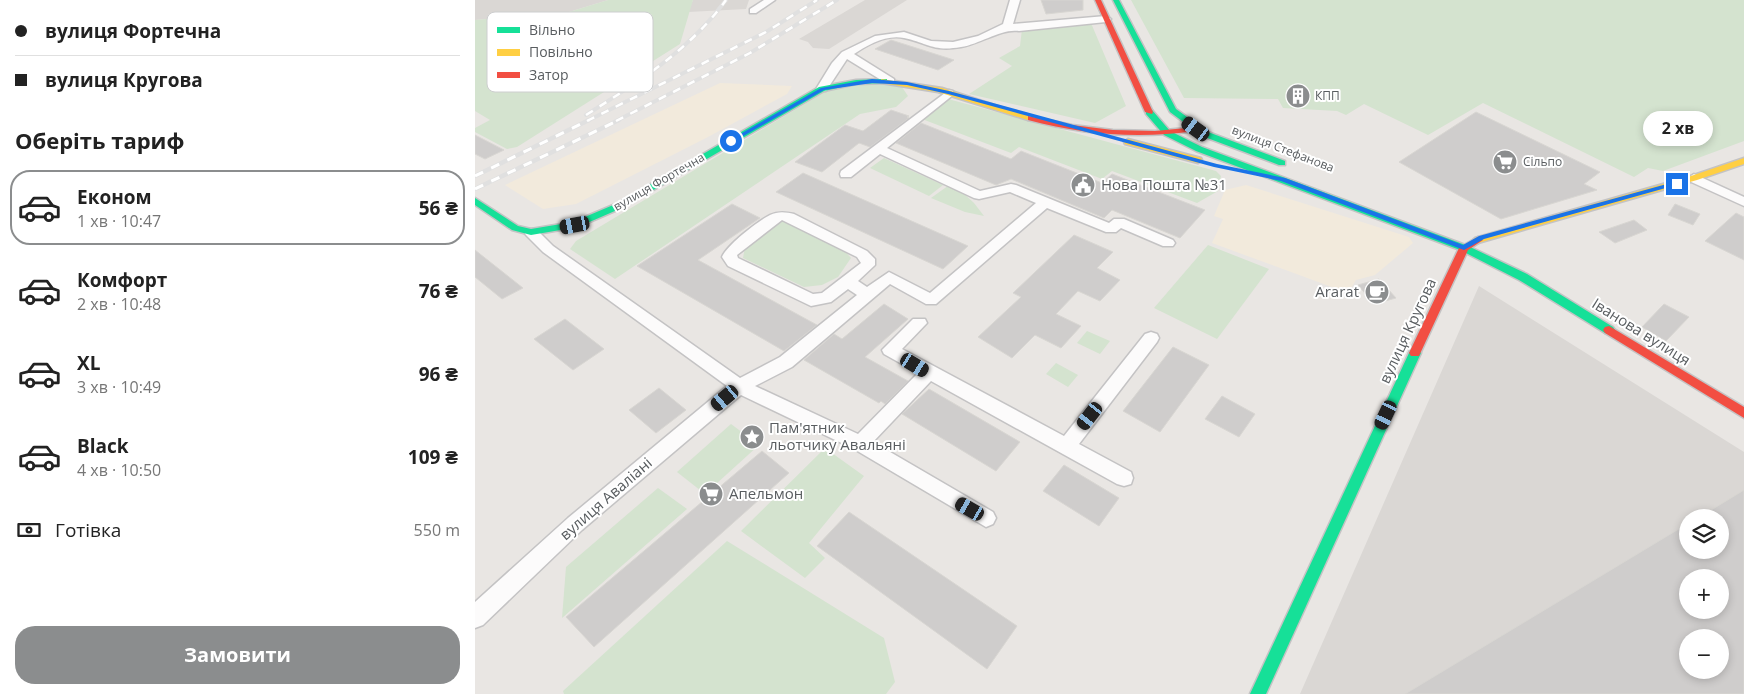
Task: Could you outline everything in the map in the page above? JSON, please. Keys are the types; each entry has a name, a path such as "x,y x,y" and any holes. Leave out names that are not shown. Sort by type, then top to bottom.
{"main road":[{"path":"1098,0 1142,112 1167,134 1196,129"},
{"name":"вулиця Стефанова","path":"1117,0 1173,110 1196,129 1290,166"},
{"name":"вулиця Фортечна","path":"475,201 515,228 531,232 575,225 601,215 823,89 852,83 890,81 949,93 1083,130 1135,134 1167,134 1199,149 1464,248"},
{"path":"1099,130 1124,122"},
{"path":"1083,130 1216,165 1283,180"},
{"path":"1464,248 1475,241 1694,178 1744,161"},
{"path":"1462,234 1475,241"},
{"name":"Іванова вулиця","path":"1475,241 1493,252 1523,277"},
{"name":"Іванова вулиця","path":"1464,248 1523,277 1744,413"},
{"name":"вулиця Кругова","path":"1258,694 1464,248"}],"street":[{"path":"753,11 770,0"},
{"path":"1007,26 1015,0"},
{"path":"823,89 837,63 847,54 891,35 904,35 933,45 972,43 1007,26 1019,28 1106,18"},
{"path":"847,54 890,81"},
{"path":"846,174 949,93"},
{"path":"878,148 979,196 1011,188 1111,229 1119,222 1168,243"},
{"path":"1694,178 1744,202"},
{"name":"вулиця Аваліані","path":"475,617 575,524 739,386 787,362 889,277 931,300 1045,202"},
{"path":"789,217 862,254 868,259 868,265 847,282 826,298 811,300 733,262 729,258 731,252 775,218 789,217"},
{"name":"вулиця Фортечна","path":"531,232 548,249 739,386 860,444 986,518"},
{"path":"847,282 867,294"},
{"path":"919,323 889,350 928,373 1124,478"},
{"path":"1066,447 1151,338"},
{"path":"860,444 928,373"}],"shaded area":[{"path":"475,0 608,0 569,12 487,12 487,19 475,20"},
{"path":"693,0 749,0 746,9 688,12"},
{"path":"865,0 907,0 829,49 813,48 808,42 799,39"},
{"path":"720,83 792,86 787,94 708,137 576,204 543,209 505,185"},
{"path":"1246,185 1409,237 1413,243 1375,275 1356,280 1348,293 1212,243 1223,219 1214,216 1225,190"},
{"path":"1479,286 1744,452 1744,694 1300,694"}],"green space":[{"path":"608,0 693,0 680,44 653,61 653,12 569,12"},
{"path":"1131,0 1744,0 1744,141 1663,171 1648,168 1634,177 1483,103 1428,135 1364,104 1346,115 1337,111 1283,108 1278,99 1184,98"},
{"path":"487,19 487,92 604,92 517,147 507,149 475,132 475,128 490,120 475,111 475,20"},
{"path":"1091,23 1126,106 1095,123 969,94 1012,66 999,58 1020,46 1022,29"},
{"path":"869,83 902,87 908,96 896,107 860,114 615,279 570,249 576,241 828,90"},
{"path":"948,99 1216,171 1221,176 1218,191 1197,203 1112,171 1102,179 1019,147 1011,153 922,119"},
{"path":"884,158 943,185 929,196 870,168"},
{"path":"952,183 974,203 984,216 965,212 931,198"},
{"path":"780,221 799,224 819,232 837,244 851,258 838,277 822,285 804,287 743,258 745,247"},
{"path":"1208,245 1269,269 1217,339 1154,308"},
{"path":"1087,331 1110,341 1100,354 1077,343"},
{"path":"1056,363 1078,375 1068,387 1046,374"},
{"path":"731,424 759,445 705,494 677,472"},
{"path":"825,448 864,476 809,543 825,558 805,578 741,531"},
{"path":"658,488 687,509 562,618 566,567"},
{"path":"727,541 884,638 895,682 886,694 564,694 563,691"}],"building":[{"path":"1041,0 1083,0 1083,10 1046,14"},
{"path":"891,40 954,60 938,70 875,49"},
{"path":"891,110 909,116 907,117 909,118 870,147 859,143 822,172 795,162 845,125 863,131"},
{"path":"1476,112 1600,172 1584,184 1597,190 1501,219 1399,162"},
{"path":"921,123 1011,159 1021,151 1102,183 1112,174 1205,210 1180,238 1112,210 1104,218 1011,179 996,185 896,143"},
{"path":"475,135 504,150 485,159 475,154"},
{"path":"803,173 968,246 943,269 776,192"},
{"path":"732,204 760,218 698,260 817,325 784,351 637,266"},
{"path":"1675,204 1700,214 1693,225 1668,215"},
{"path":"1736,213 1744,217 1744,260 1705,241"},
{"path":"1634,220 1647,230 1615,243 1599,232"},
{"path":"1074,235 1113,252 1097,268 1120,280 1100,301 1078,291 1056,314 1081,326 1061,348 1035,335 1012,358 978,337 1021,297 1013,293"},
{"path":"475,250 523,288 502,299 475,277"},
{"name":"Ararat","path":"1379,279 1396,298 1374,304 1358,285"},
{"path":"884,304 908,319 865,357 908,381 885,404 881,401 879,403 804,360 834,334 842,339"},
{"path":"1664,304 1689,317 1666,341 1642,327"},
{"path":"565,319 604,349 573,370 534,339"},
{"path":"1173,347 1209,365 1160,432 1123,411"},
{"path":"659,388 686,410 656,433 629,410"},
{"path":"929,389 1020,442 996,471 902,414"},
{"path":"1222,396 1255,414 1239,437 1205,419"},
{"path":"762,451 789,473 594,647 566,617"},
{"path":"1064,465 1119,498 1099,526 1043,491"},
{"path":"1744,490 1744,694 1405,694 1679,529 1679,559 1729,559 1729,509 1713,509"},
{"path":"849,512 1017,626 987,669 817,546"}],"railway":[{"path":"653,71 696,35 726,0"},
{"path":"653,88 766,32 817,0"},
{"path":"616,121 750,53 837,0"},
{"path":"586,115 622,92"},
{"path":"587,121 645,92"},
{"path":"475,176 589,120"},
{"path":"475,189 619,120"}],"traffic: fast":[{"path":"1116,0 1173,110 1205,134 1282,163"},
{"path":"475,201 515,228 531,232 575,225 621,205 822,89 856,82 884,81"},
{"path":"1149,112 1167,133 1199,149 1464,248 1523,277 1609,330"},
{"path":"1258,694 1415,353"}],"traffic: slow":[{"path":"884,81 939,90 1031,118"},
{"path":"1128,142 1198,160"},
{"path":"1478,240 1694,178 1744,161"}],"traffic: jam":[{"path":"1098,0 1149,112"},
{"path":"1031,118 1072,128 1113,133 1155,133 1196,129"},
{"path":"1415,353 1464,248 1478,240"},
{"path":"1609,330 1744,413"}],"place":[{"name":"КПП","path":"1298,96"},
{"name":"Сільпо","path":"1505,162"},
{"name":"Нова Пошта №31","path":"1083,185"},
{"name":"Ararat","path":"1377,292"},
{"name":"Пам'ятник льотчику Авальяні","path":"752,437"},
{"name":"Апельмон","path":"711,494"}],"route":[{"path":"731,141 823,89 852,83 890,81 949,93 1061,125 1216,165 1283,180 1427,232 1464,248 1482,238 1677,184"}]}
